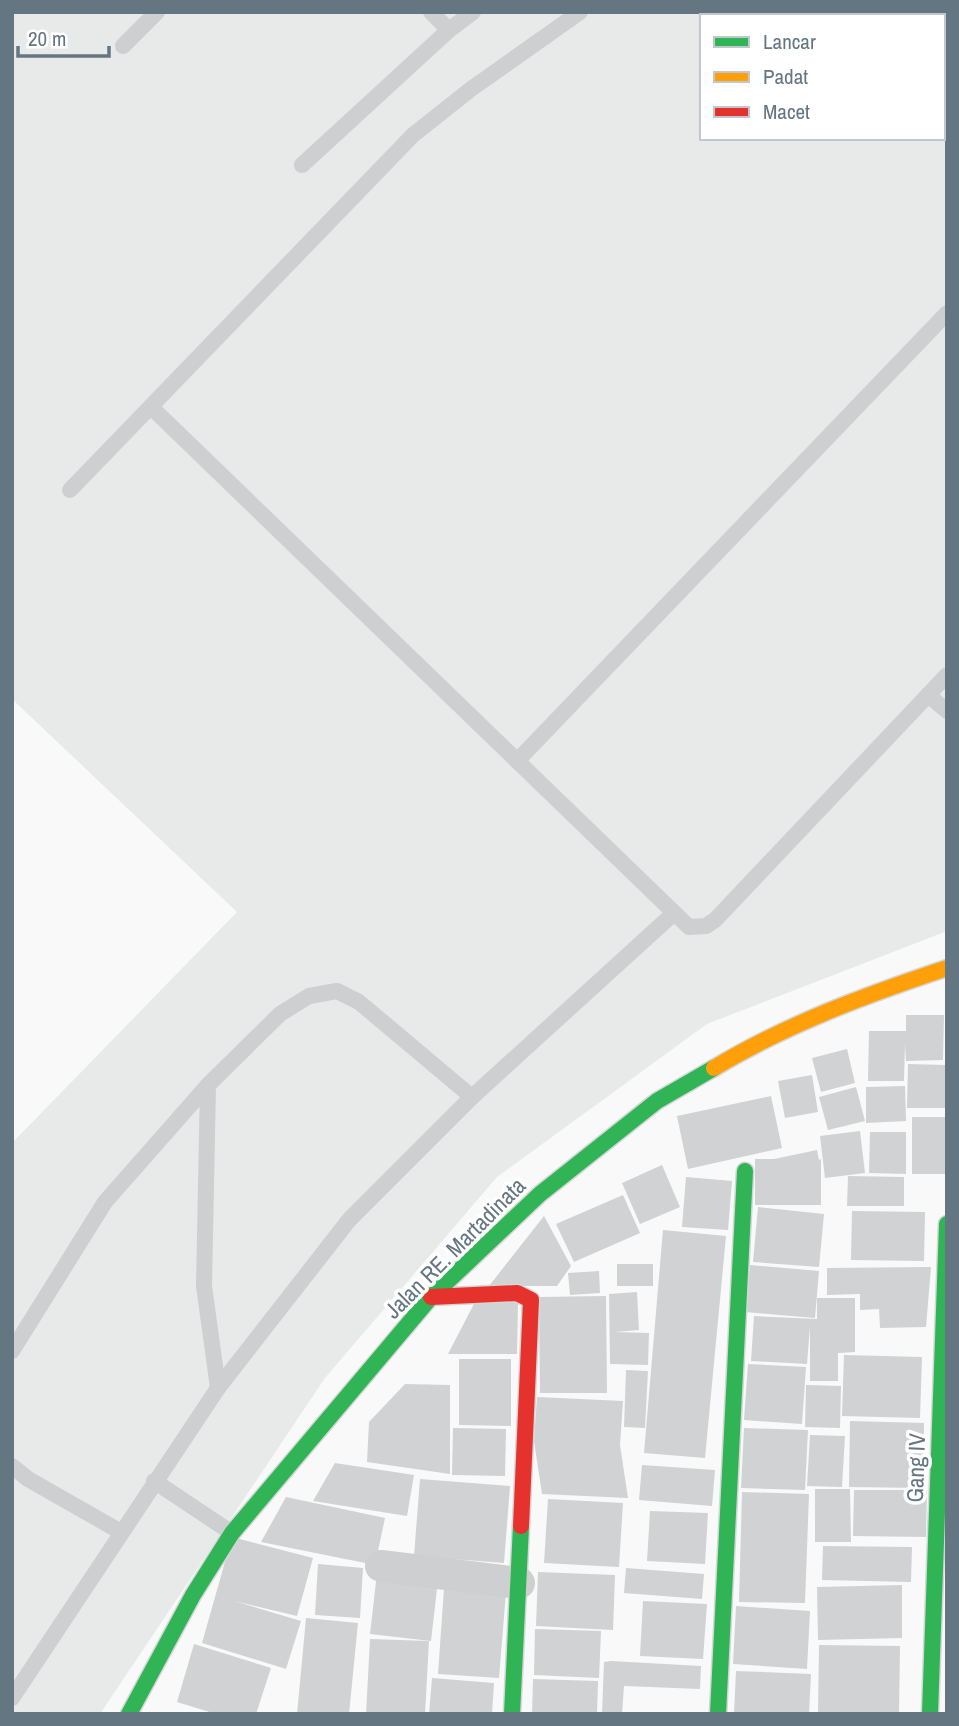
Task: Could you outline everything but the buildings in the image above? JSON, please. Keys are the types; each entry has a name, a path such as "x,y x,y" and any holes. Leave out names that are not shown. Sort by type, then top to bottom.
{"street":[{"name":"Jalan RE. Martadinata","path":"129,1714 192,1594 232,1533 431,1297 540,1194 657,1101 751,1046 865,995 947,968"},
{"path":"718,1714 745,1171"},
{"name":"Gang IV","path":"930,1714 947,1224"},
{"path":"431,1297 517,1293 531,1300 512,1714"},
{"path":"381,1566 519,1583"}],"lane":[{"path":"123,46 157,12"},
{"path":"431,12 449,30"},
{"path":"302,165 472,12"},
{"path":"70,490 413,135 471,89 580,12"},
{"path":"517,761 947,313"},
{"path":"151,407 673,914 696,928 715,920 947,675"},
{"path":"928,695 947,711"},
{"path":"12,1698 218,1388 349,1220 472,1097 673,914"},
{"path":"12,1351 105,1202 208,1085 280,1014 309,996 337,991 359,1002 472,1097"},
{"path":"208,1085 205,1286 218,1388"},
{"path":"12,1466 27,1479 121,1532"},
{"path":"154,1481 232,1533"}],"shaded area":[{"path":"12,12 947,12 947,931 707,1024 497,1177 325,1378 100,1714 12,1714 12,1143 237,912 12,699"}],"traffic: fast":[{"path":"129,1714 193,1595 232,1533 431,1297 540,1194 657,1101 714,1068"},
{"path":"718,1714 745,1171"},
{"path":"930,1714 947,1224"},
{"path":"512,1714 521,1526"}],"traffic: slow":[{"path":"714,1068 827,1012 947,968"}],"traffic: jam":[{"path":"431,1297 517,1293 531,1300 521,1526"}]}
